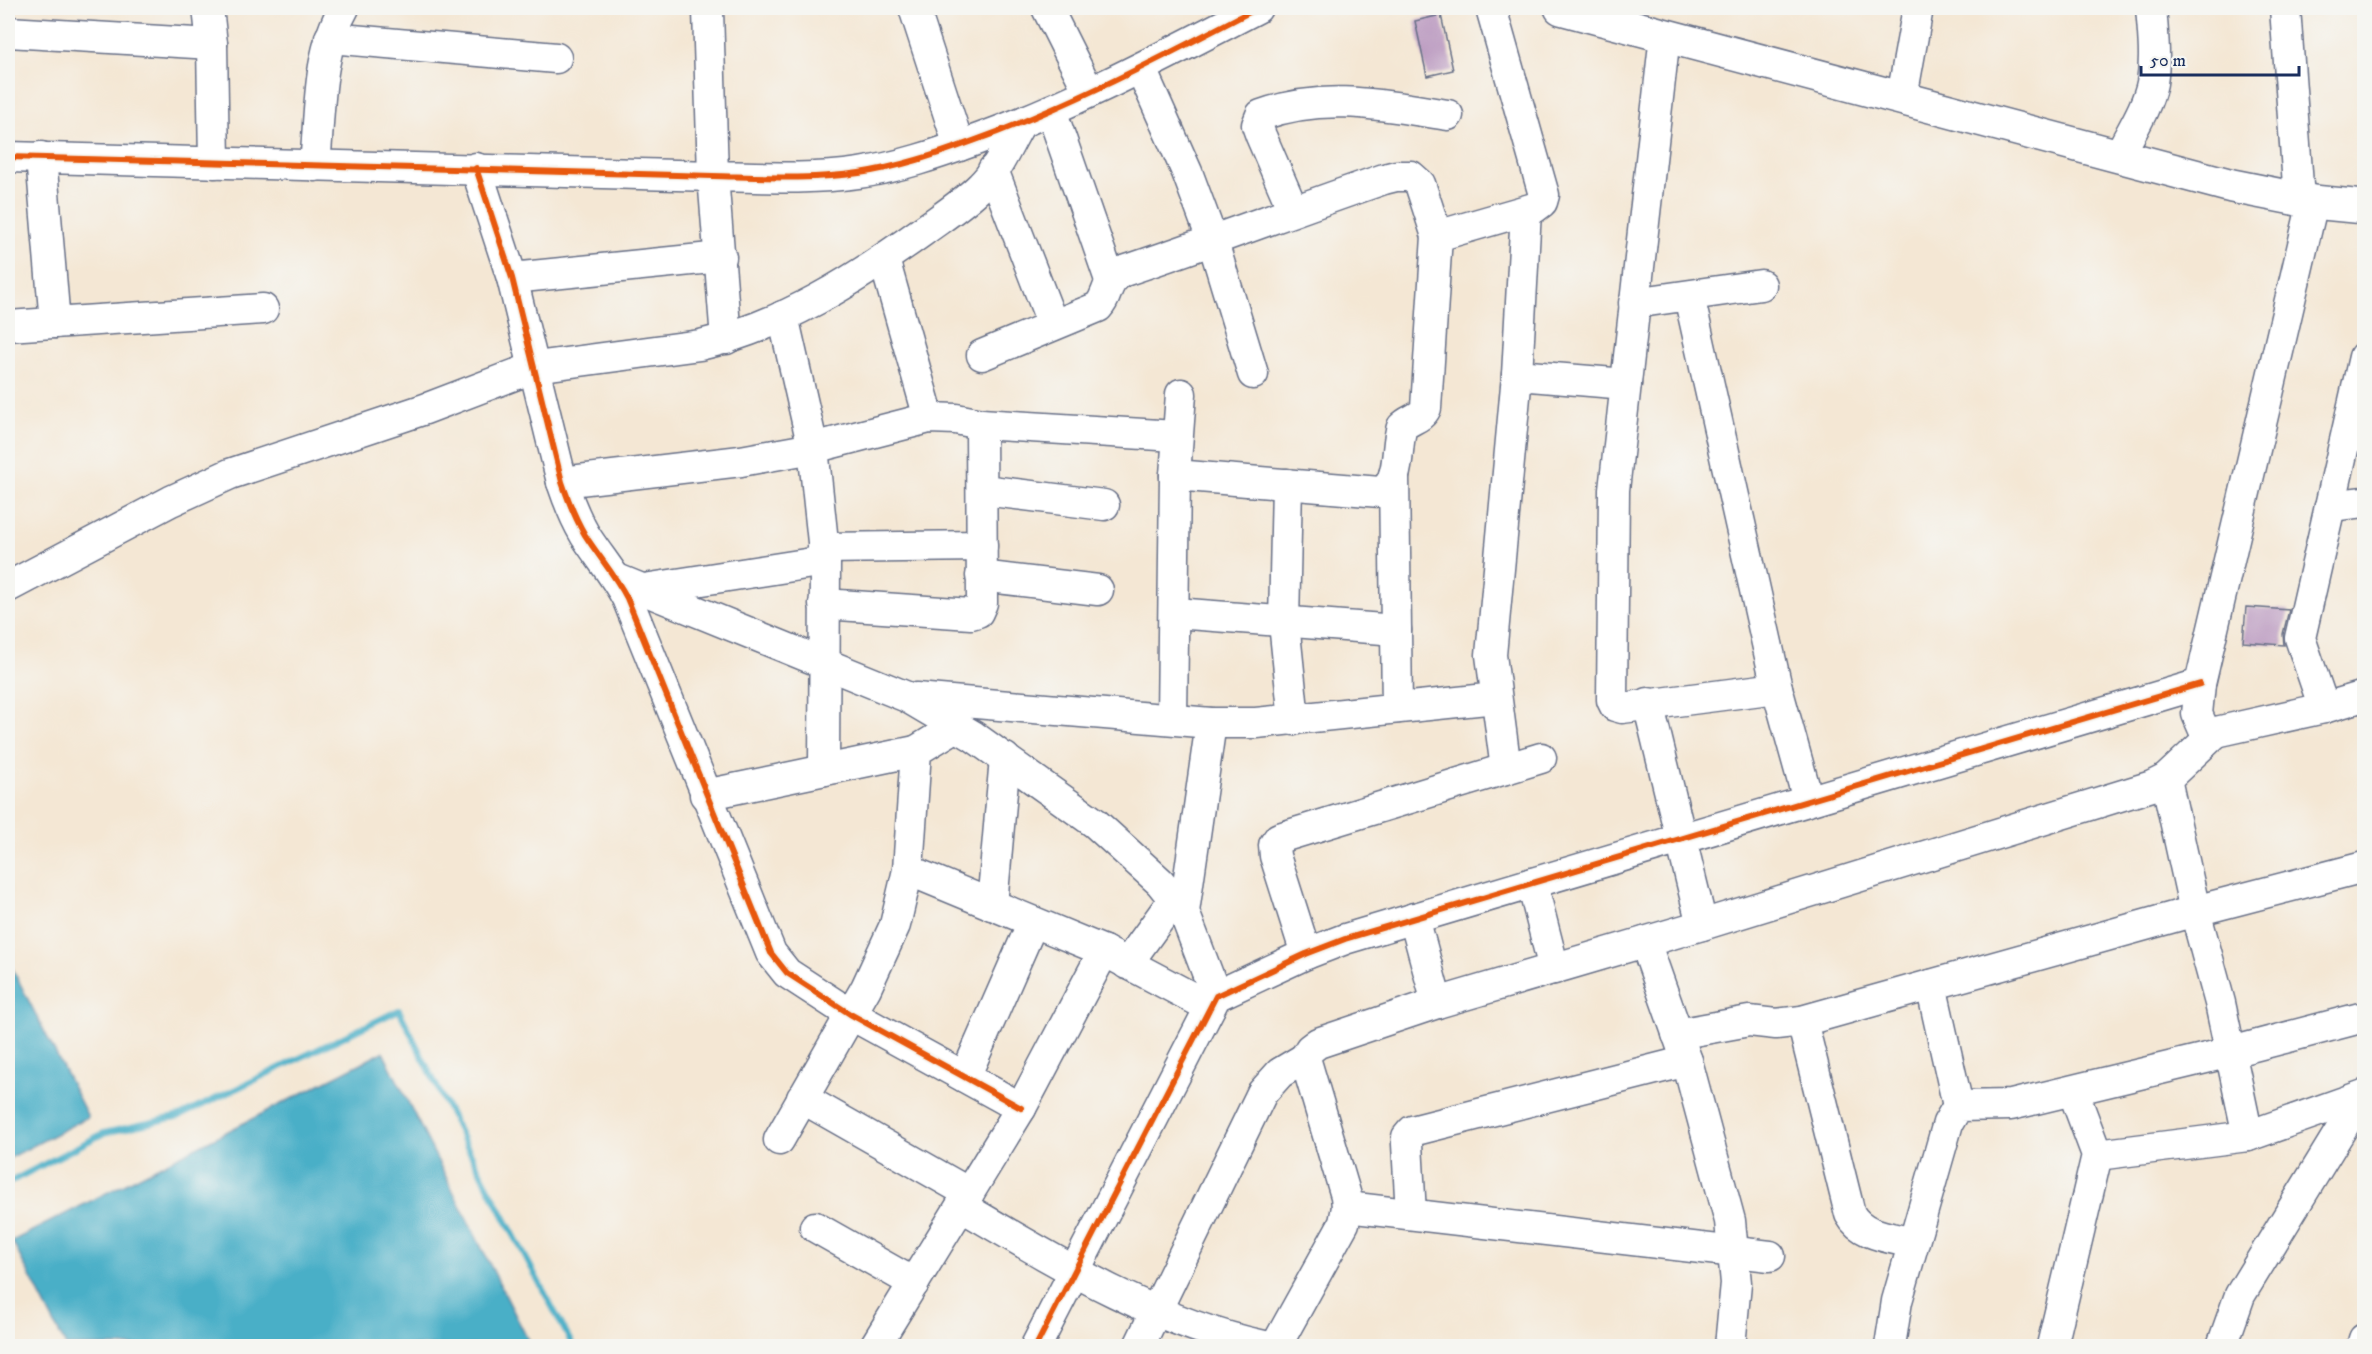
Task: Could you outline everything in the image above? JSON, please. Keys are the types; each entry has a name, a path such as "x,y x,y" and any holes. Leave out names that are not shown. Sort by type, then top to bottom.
{"main road":[{"path":"1561,8 2232,186 2306,200 2364,207"}],"street":[{"path":"208,8 212,44 214,163"},
{"path":"315,166 323,77 330,38 344,8"},
{"path":"699,8 726,339"},
{"path":"914,8 959,146"},
{"path":"1047,8 1089,92"},
{"path":"8,157 713,176 818,177 858,173 933,157 1020,124 1141,69 1257,8"},
{"path":"1437,236 1526,211 1542,202 1544,195 1491,8"},
{"path":"1902,98 1918,8"},
{"path":"2119,156 2152,84 2154,63 2151,8"},
{"path":"2285,8 2306,200 2200,684 2198,714 2205,730 2216,732 2324,708 2364,696"},
{"path":"8,32 212,44"},
{"path":"1665,35 1614,490 1611,692 1615,706 1622,708 1777,688"},
{"path":"330,38 556,58"},
{"path":"1141,69 1187,172 1213,242 1253,374"},
{"path":"1293,210 1257,125 1262,115 1330,100 1448,114"},
{"path":"1051,110 1110,280"},
{"path":"8,587 161,506 230,474 425,409 535,367 700,345 726,339 783,316 854,279 962,203 983,185 1020,124"},
{"path":"41,157 55,323"},
{"path":"476,168 512,278 562,482 571,507 585,534 631,584 907,697 957,726 1005,758 1095,823 1160,882 1179,906 1213,1002"},
{"path":"993,170 1053,325"},
{"path":"982,355 1098,307 1103,302 1110,280 1121,272 1213,242 1293,210 1384,179 1411,176 1420,184 1437,236 1426,408 1423,414 1406,422 1402,427 1394,475 1397,708"},
{"path":"1506,769 1491,655 1517,375 1526,211"},
{"path":"512,278 721,257"},
{"path":"884,259 929,418"},
{"path":"1634,303 1761,285"},
{"path":"1689,296 1777,688 1808,800"},
{"path":"8,326 263,309"},
{"path":"783,316 813,448 824,555 824,770"},
{"path":"2324,708 2300,638 2364,364"},
{"path":"1517,375 1626,384"},
{"path":"1172,719 1176,436 1181,394"},
{"path":"562,482 741,461 813,448 929,418 956,419 981,424 1176,436"},
{"path":"824,604 971,614 978,612 982,603 981,424"},
{"path":"1175,475 1380,492 1390,484 1394,475"},
{"path":"1287,484 1284,623 1294,720"},
{"path":"983,490 1104,504"},
{"path":"2330,506 2364,502"},
{"path":"631,584 824,555 982,546"},
{"path":"981,576 1098,590"},
{"path":"631,584 634,615 705,795 771,953 788,972 850,1014 1021,1108"},
{"path":"1175,613 1396,630"},
{"path":"1036,1347 1213,1002 1306,954 1345,939 2200,684"},
{"path":"907,697 1211,723 1294,720 1496,698"},
{"path":"1648,703 1702,925"},
{"path":"875,1347 1116,958 1179,906 1211,723"},
{"path":"705,795 915,751 957,726"},
{"path":"1139,1347 1262,1093 1280,1073 1305,1058 1310,1049 1318,1043 1437,1003 1702,925 2152,786 2166,779 2216,732"},
{"path":"779,1140 866,988 895,925 908,870 915,751"},
{"path":"992,905 1005,758"},
{"path":"1306,954 1275,856 1274,845 1279,838 1541,758"},
{"path":"2166,779 2195,911 2220,1003 2248,1136"},
{"path":"1411,1214 1407,1137 1412,1131 1682,1047 1749,1021 1776,1024 1802,1021 2195,911 2364,867"},
{"path":"908,870 1033,922 1213,1002"},
{"path":"1532,883 1554,969"},
{"path":"1414,918 1437,1003"},
{"path":"965,1077 1033,922"},
{"path":"1645,942 1682,1047 1730,1221 1736,1283 1730,1347"},
{"path":"1890,1347 1897,1301 1913,1243 1948,1123 1958,1106 1931,985"},
{"path":"1958,1106 2011,1105 2364,1017"},
{"path":"1802,1021 1850,1214 1863,1230 1913,1243"},
{"path":"1276,1347 1344,1223 1347,1207 1346,1196 1305,1058"},
{"path":"2052,1347 2097,1155 2073,1091"},
{"path":"2097,1155 2248,1136 2363,1096"},
{"path":"2222,1347 2240,1295 2363,1096"},
{"path":"802,1098 965,1199 1074,1272 1215,1333 1264,1347"},
{"path":"1347,1207 1770,1256"},
{"path":"816,1227 914,1283"},
{"path":"2362,1347 2364,1339"}],"water":[{"path":"8,960 88,1117 8,1159"},
{"path":"383,1052 531,1346 66,1346 12,1241"}],"building":[{"path":"1441,15 1453,70 1427,76 1415,21"},
{"path":"2246,607 2289,610 2283,634 2284,645 2243,642"}],"waterway":[{"path":"8,1183 104,1133 180,1116 399,1010 466,1145 573,1346"}],"cycle path":[{"path":"8,157 749,177 841,175 917,160 1010,127 1117,79 1257,8"},
{"path":"476,168 512,278 562,482 585,535 627,598 771,953 787,973 850,1014 1021,1108"},
{"path":"1036,1346 1216,996 1306,954 1345,939 2200,684"}]}
